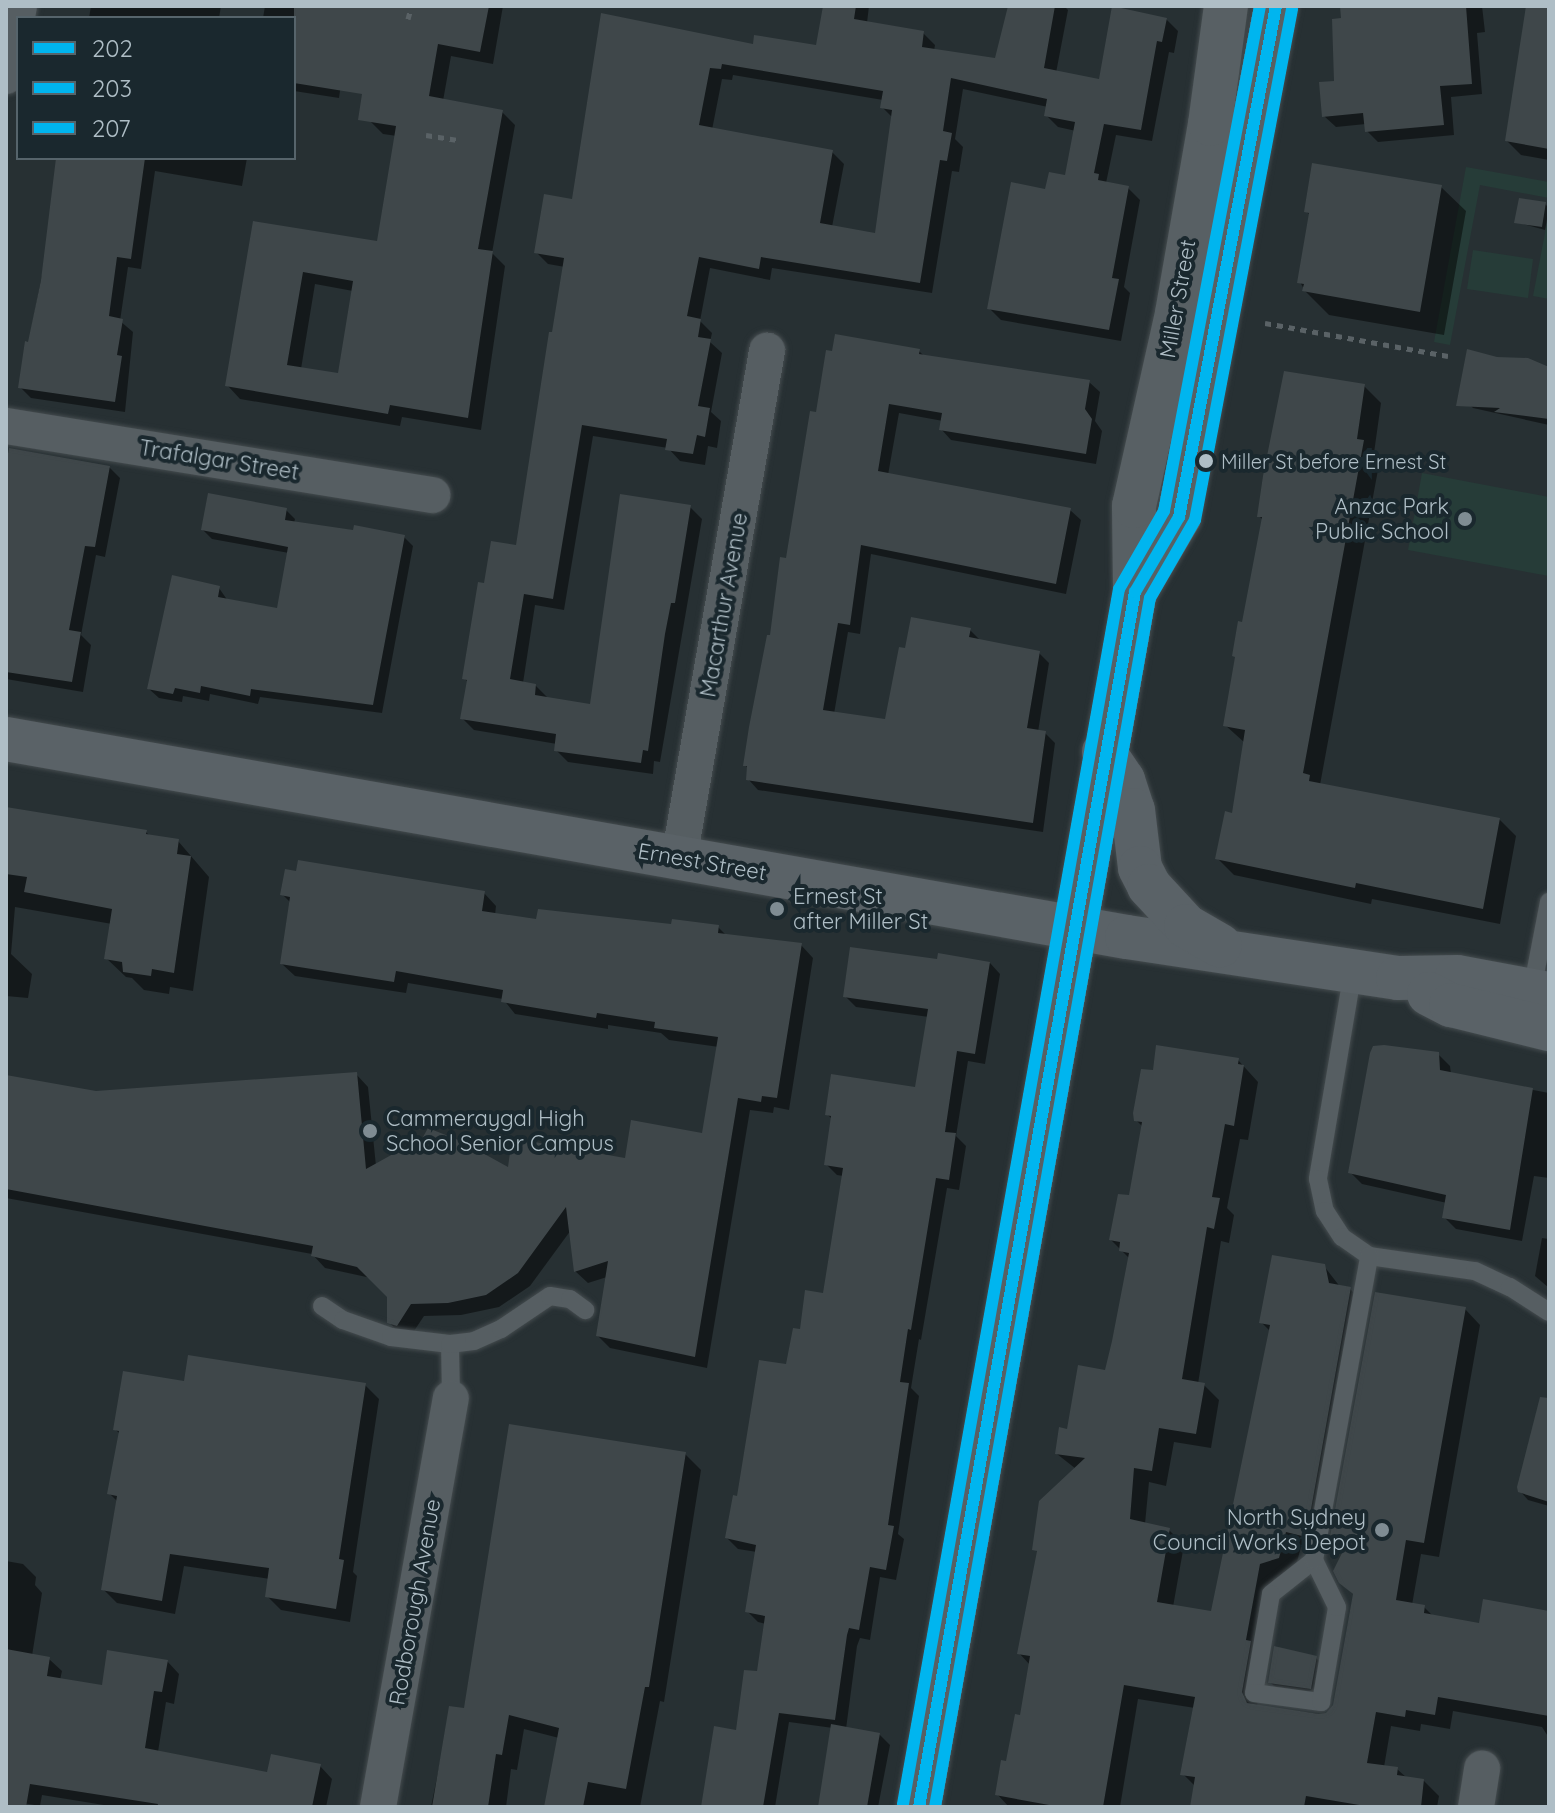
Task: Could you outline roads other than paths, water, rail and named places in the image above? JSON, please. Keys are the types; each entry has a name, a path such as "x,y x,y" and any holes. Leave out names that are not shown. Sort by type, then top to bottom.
{"main road":[{"name":"Miller Street","path":"919,1807 1076,927 1104,752 1135,592 1134,506 1177,313 1210,124 1226,6"},
{"name":"Miller Street","path":"1135,592 1179,517 1276,6"}],"street":[{"path":"6,76 16,22"},
{"name":"Macarthur Avenue","path":"679,859 767,351"},
{"name":"Trafalgar Street","path":"6,426 432,495"},
{"name":"Ernest Street","path":"6,739 679,859 1398,978 1451,1005 1539,1010"},
{"path":"1104,752 1123,780 1133,810 1140,868 1149,886 1186,926 1236,953"},
{"name":"Rodborough Avenue","path":"378,1807 451,1398"},
{"path":"1476,1807 1482,1768"}],"lane":[{"path":"1539,1010 1549,902"},
{"path":"1353,971 1318,1179 1325,1211 1342,1237 1369,1256 1475,1271 1510,1287 1549,1312"},
{"path":"1314,1560 1271,1594 1254,1693 1321,1702 1337,1607 1314,1560 1369,1256"},
{"path":"322,1306 343,1320 391,1337 450,1344 474,1341 501,1329 550,1296 570,1299 585,1310"},
{"path":"450,1344 451,1398"}],"place":[{"name":"Miller St before Ernest St","path":"1206,461"},
{"name":"Anzac Park Public School","path":"1465,519"},
{"name":"Ernest St after Miller St","path":"777,909"},
{"name":"Cammeraygal High School Senior Campus","path":"370,1131"},
{"name":"North Sydney Council Works Depot","path":"1382,1530"}]}
